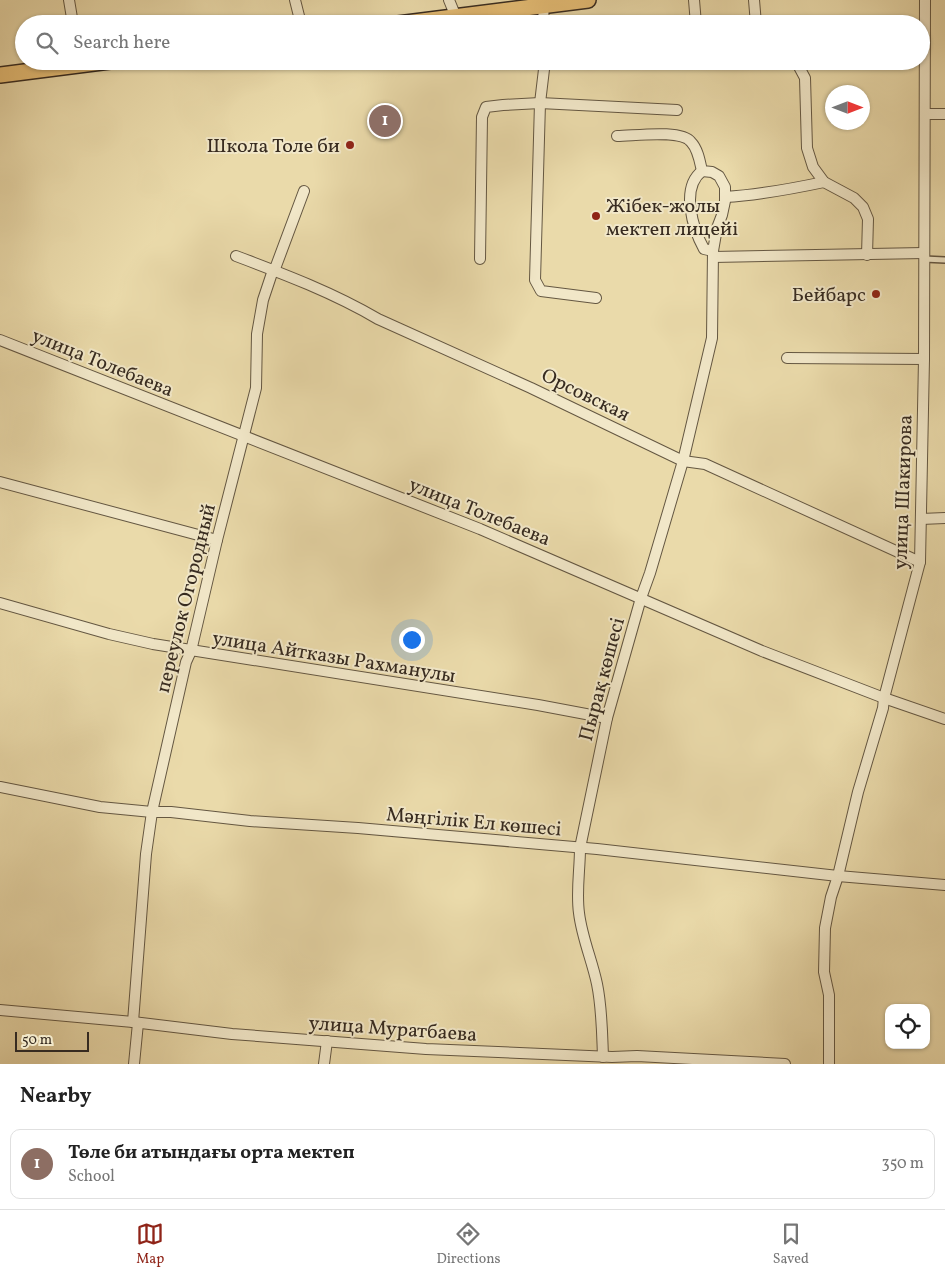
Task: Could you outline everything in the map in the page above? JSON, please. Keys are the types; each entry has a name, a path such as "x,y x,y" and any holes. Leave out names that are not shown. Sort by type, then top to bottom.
{"main road":[{"path":"465,15 582,0"},
{"path":"0,76 36,70"}],"street":[{"path":"69,0 72,15"},
{"path":"295,0 299,15"},
{"path":"449,0 456,15"},
{"path":"694,0 695,15"},
{"path":"754,0 755,15"},
{"name":"улица Шакирова","path":"925,0 925,15"},
{"path":"543,6 544,15"},
{"path":"543,70 540,104 535,280 541,292 596,298"},
{"path":"801,70 805,78 806,148 813,167 824,182 854,198 864,207 868,219 867,254"},
{"name":"улица Шакирова","path":"829,1064 829,995 824,972 824,948 831,897 838,876 858,792 883,708 920,562 924,359 925,70"},
{"path":"480,259 482,116 486,108 503,105 540,104 677,110"},
{"path":"925,114 945,114"},
{"path":"618,136 668,134 686,136 692,142 702,171"},
{"path":"824,182 749,196 725,197 725,187 719,176 712,172 702,171 696,176 693,184 691,201 692,220 697,235 704,249 713,254 924,256"},
{"name":"переулок Огородный","path":"134,1064 146,854 152,812 186,662 191,651 256,388 257,334 263,300 304,191"},
{"name":"Пырақ көшесі","path":"609,1059 597,983 585,944 579,914 577,883 580,848 607,718 683,461 712,338 713,254 725,197"},
{"name":"Орсовская","path":"236,256 273,270 364,311 378,320 531,388 683,461 705,464 920,562"},
{"name":"улица Толебаева","path":"1,342 480,529 762,651 884,698 945,719"},
{"path":"787,358 924,359"},
{"path":"0,482 217,540"},
{"path":"921,519 945,518"},
{"name":"улица Айтказы Рахманулы","path":"0,604 109,634 191,651 538,705 607,718"},
{"name":"Мәңгілік Ел көшесі","path":"0,787 100,808 171,812 250,821 358,828 580,848 838,876 945,885"},
{"name":"улица Муратбаева","path":"0,1010 136,1022 232,1034 426,1049 609,1059 637,1056 785,1064"},
{"path":"324,1064 327,1041"}],"lane":[{"path":"924,256 945,260"}],"place":[{"name":"Төле би атындағы орта мектеп","path":"385,121"},
{"name":"Школа Толе би","path":"350,145"},
{"name":"Жібек-жолы мектеп лицейі","path":"596,216"},
{"name":"Бейбарс","path":"876,294"}]}
